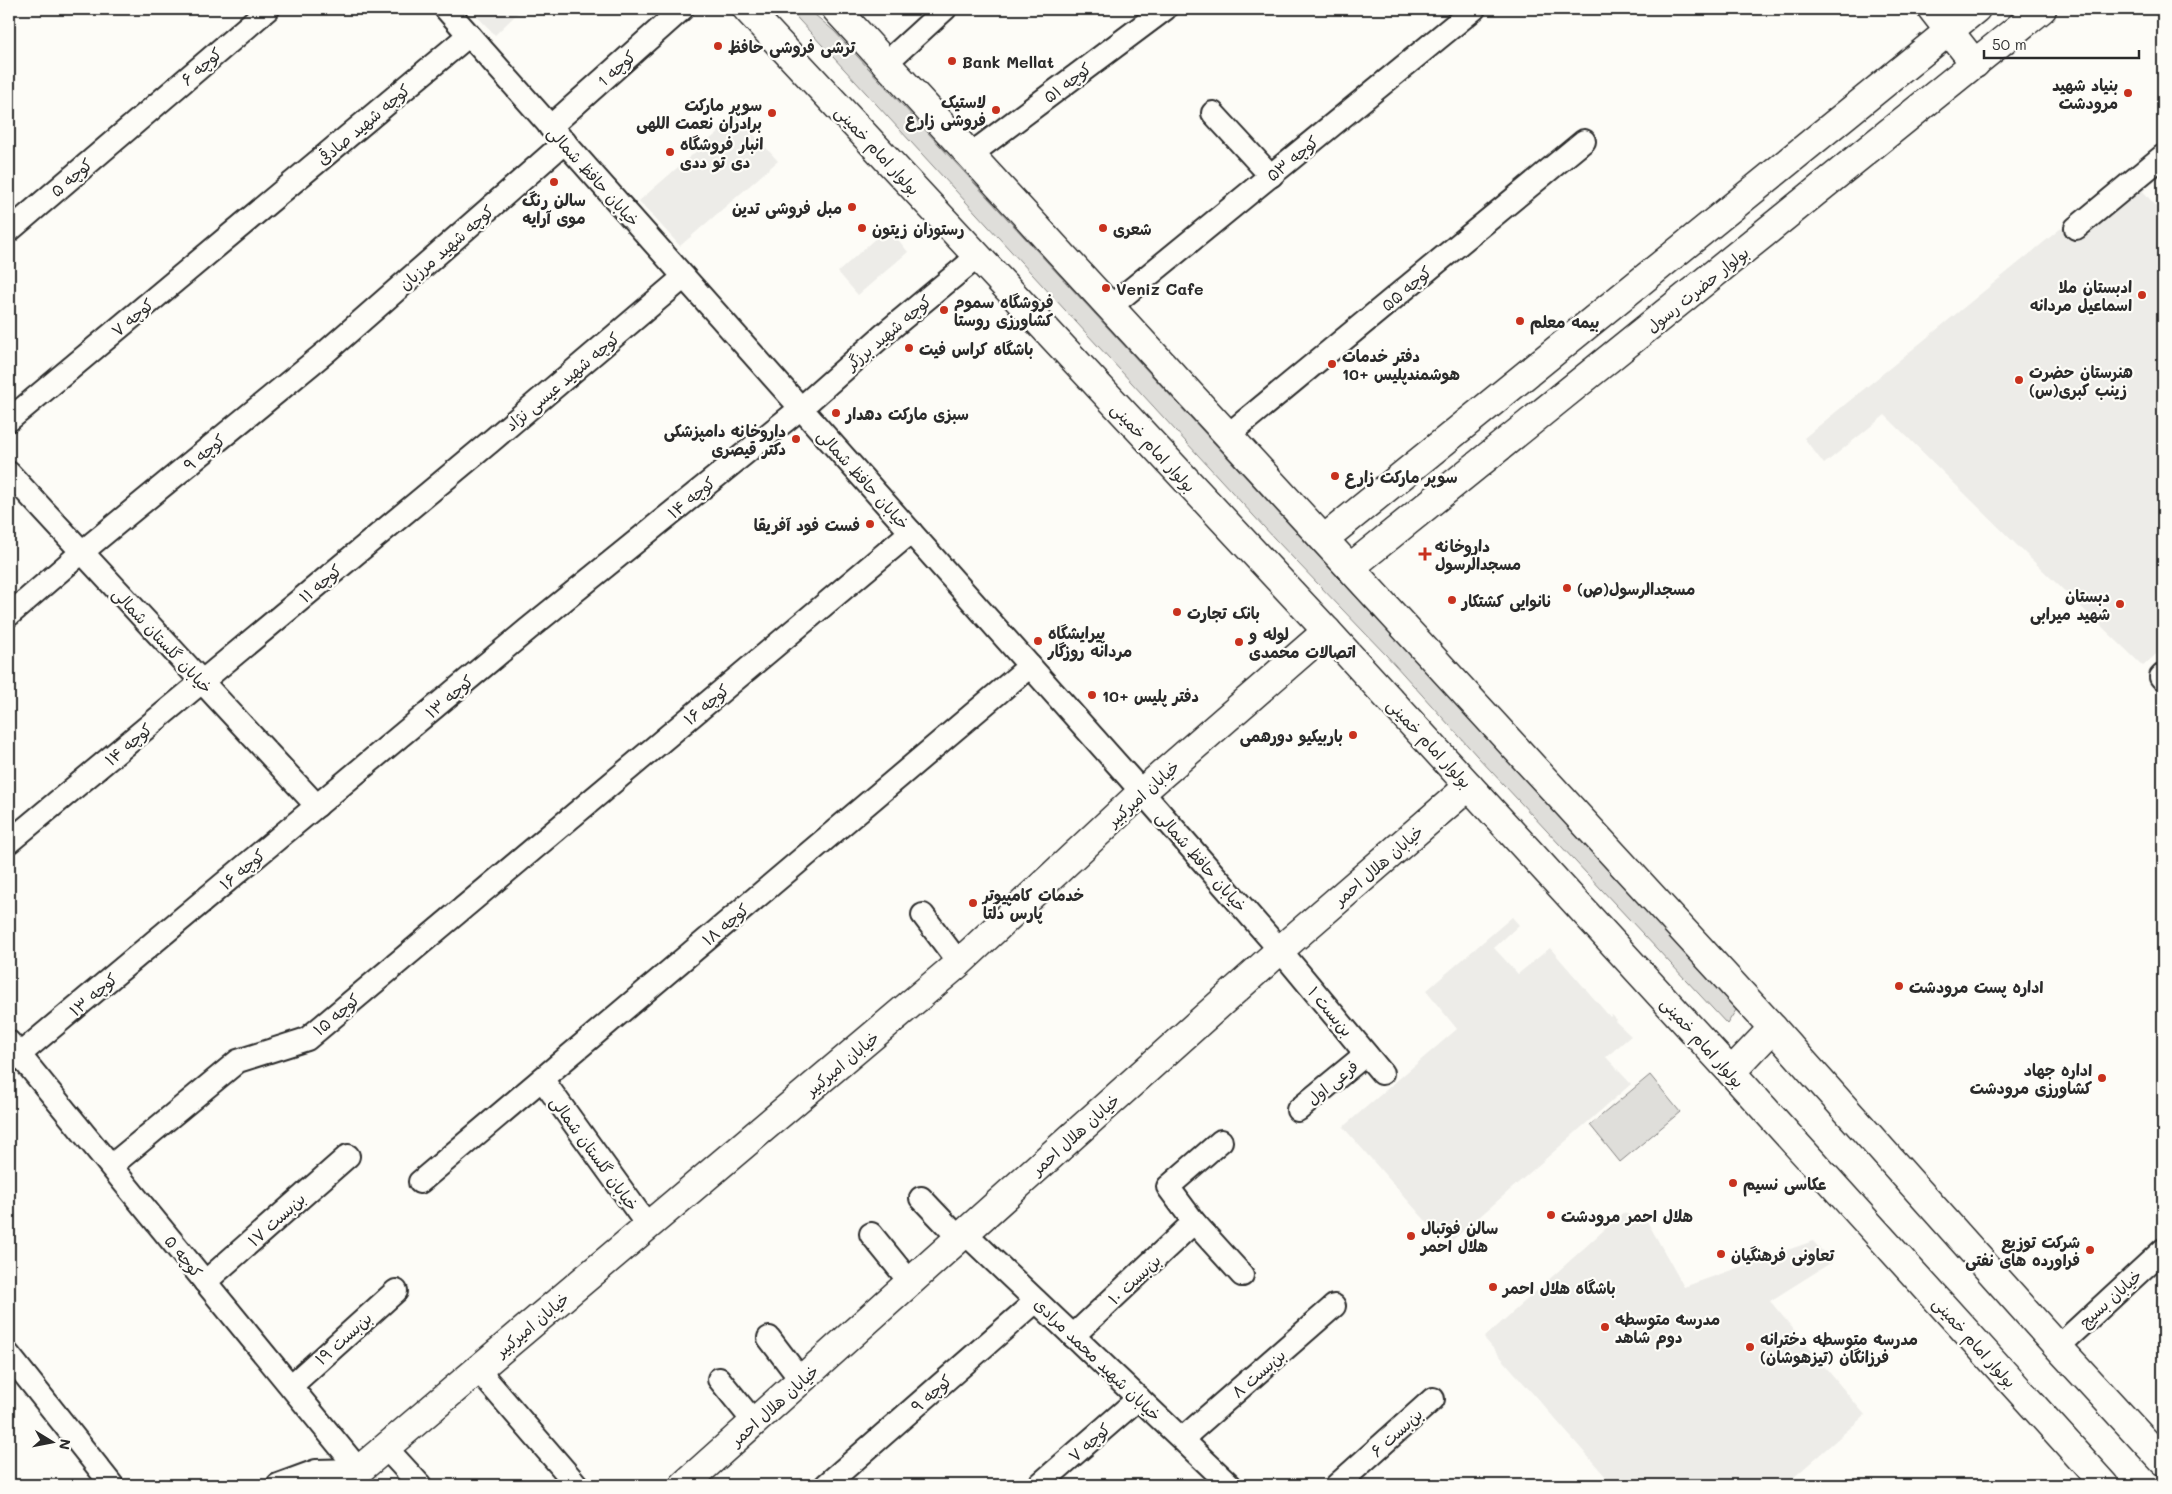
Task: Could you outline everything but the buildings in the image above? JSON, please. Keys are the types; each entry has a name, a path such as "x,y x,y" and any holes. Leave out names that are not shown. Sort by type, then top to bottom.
{"street":[{"name":"کوچه ۶","path":"134,123 268,9"},
{"name":"خیابان حافظ شمالی","path":"446,9 1142,792 1280,950"},
{"name":"کوچه 1","path":"557,135 682,9"},
{"name":"بولوار امام خمینی","path":"747,9 1469,786 2105,1485"},
{"path":"836,9 1773,1028 2058,1347 2163,1461"},
{"path":"886,63 945,9"},
{"name":"کوچه ۵۱","path":"970,155 1165,9"},
{"name":"کوچه ۵۳","path":"1110,307 1474,9"},
{"path":"1932,9 1975,64"},
{"path":"1324,539 1976,9"},
{"name":"بولوار حضرت رسول","path":"1351,567 2042,9"},
{"name":"کوچه شهید صادقی","path":"256,214 469,35"},
{"path":"1213,113 1271,176"},
{"name":"کوچه ۵","path":"9,231 134,123"},
{"name":"کوچه شهید مرزبان","path":"327,352 557,135"},
{"name":"کوچه ۵۵","path":"1228,435 1584,142"},
{"path":"2076,228 2163,156"},
{"name":"کوچه ۷","path":"9,420 256,214"},
{"name":"کوچه شهید برزگر","path":"801,408 889,330 978,258"},
{"name":"کوچه شهید عیسی نژاد","path":"439,485 684,277"},
{"name":"کوچه ۹","path":"9,615 82,552 327,352"},
{"name":"کوچه ۱۴","path":"581,586 801,408"},
{"name":"خیابان گلستان شمالی","path":"9,473 317,806"},
{"name":"کوچه ۱۱","path":"202,682 439,485"},
{"path":"1354,514 1378,546"},
{"name":"کوچه ۱۶","path":"501,876 911,532"},
{"name":"کوچه ۱۳","path":"317,806 581,586"},
{"name":"خیابان امیرکبیر","path":"354,1477 960,963 1142,792 1327,632"},
{"name":"کوچه ۱۸","path":"420,1182 1030,666"},
{"name":"کوچه ۱۴","path":"9,842 202,682"},
{"name":"خیابان هلال احمر","path":"684,1485 1280,950 1469,786"},
{"name":"کوچه ۱۶","path":"166,932 317,806"},
{"name":"کوچه ۱۵","path":"111,1166 238,1062 307,1039 501,876"},
{"path":"923,916 960,963"},
{"name":"کوچه ۱۳","path":"14,1049 166,932"},
{"name":"بن‌بست ۱","path":"1280,950 1382,1073"},
{"path":"1731,1072 1773,1028"},
{"name":"کوچه ۵","path":"14,1049 291,1386 354,1477"},
{"name":"فرعی اول","path":"1298,1110 1366,1054"},
{"name":"خیابان گلستان شمالی","path":"542,1079 648,1226"},
{"path":"1221,1141 1168,1187 1194,1222 1242,1275"},
{"name":"بن‌بست ۱۷","path":"205,1282 348,1156"},
{"name":"خیابان شهید محمد مرادی","path":"921,1198 1036,1301 1230,1485"},
{"name":"بن‌بست ۱۰","path":"1073,1336 1194,1222"},
{"path":"871,1234 910,1282"},
{"name":"خیابان بسیج","path":"2058,1347 2163,1250"},
{"name":"بن‌بست ۱۹","path":"291,1386 396,1291"},
{"name":"کوچه ۹","path":"826,1485 1036,1301"},
{"name":"بن‌بست ۸","path":"1182,1439 1334,1306"},
{"path":"769,1338 802,1380"},
{"path":"13,1369 112,1485"},
{"path":"478,1370 578,1485"},
{"path":"719,1379 754,1422"},
{"name":"کوچه ۷","path":"1040,1485 1139,1398"},
{"name":"بن‌بست ۶","path":"1338,1485 1433,1399"},
{"path":"386,1448 420,1485"},
{"path":"278,1485 316,1471 354,1477"}],"shaded area":[{"path":"470,9 522,9 495,35"},
{"path":"789,9 808,9 834,31 1332,571 1738,1007 1727,1024 1477,756 1386,655 1275,539"},
{"path":"737,116 778,161 680,246 639,201"},
{"name":"هنرستان حضرت زینب کبری(س)","path":"2163,145 2163,174 2143,191 2163,215 2163,648 2143,666 1885,415 1824,464 1804,438"},
{"path":"888,227 908,252 858,295 838,272"},
{"path":"1512,917 1519,925 1494,948 1518,974 1550,948 1610,1017 1612,1015 1616,1019 1615,1021 1631,1036 1606,1057 1631,1084 1447,1245 1343,1127 1457,1029 1426,991"},
{"path":"1650,1075 1680,1112 1620,1162 1590,1125"},
{"path":"1623,1213 1647,1221 1684,1287 1813,1241 1832,1262 1770,1301 1865,1415 1785,1485 1613,1485 1484,1338"}],"place":[{"name":"ترشی فروشی حافظ","path":"718,46"},
{"name":"Bank Mellat","path":"952,61"},
{"name":"بنیاد شهید مرودشت","path":"2128,93"},
{"name":"لاستیک فروشی زارع","path":"996,110"},
{"name":"سوپر مارکت برادران نعمت اللهی","path":"772,113"},
{"name":"انبار فروشگاه دی تو ددی","path":"670,152"},
{"name":"سالن رنگ موی آرایه","path":"554,182"},
{"name":"مبل فروشی تدین","path":"852,207"},
{"name":"رستوران زیتون","path":"862,228"},
{"name":"شعری","path":"1103,228"},
{"name":"Veniz Cafe","path":"1106,288"},
{"name":"ادبستان ملا اسماعیل مردانه","path":"2142,295"},
{"name":"فروشگاه سموم کشاورزی روستا","path":"944,310"},
{"name":"بیمه معلم","path":"1520,321"},
{"name":"باشگاه کراس فیت","path":"909,348"},
{"name":"دفتر خدمات هوشمندپلیس +10","path":"1332,364"},
{"name":"هنرستان حضرت زینب کبری(س)","path":"2019,380"},
{"name":"سبزی مارکت دهدار","path":"836,413"},
{"name":"داروخانه دامپزشکی دکتر قیصری","path":"796,439"},
{"name":"سوپر مارکت زارع","path":"1335,476"},
{"name":"فست فود آفریقا","path":"870,524"},
{"name":"داروخانه مسجدالرسول","path":"1425,554"},
{"name":"مسجدالرسول(ص)","path":"1567,588"},
{"name":"نانوایی کشتکار","path":"1452,600"},
{"name":"دبستان شهید میرابی","path":"2120,604"},
{"name":"بانک تجارت","path":"1177,612"},
{"name":"پیرایشگاه مردانه روزگار","path":"1038,641"},
{"name":"لوله و اتصالات محمدی","path":"1239,642"},
{"name":"دفتر پلیس +10","path":"1092,695"},
{"name":"باربیکیو دورهمی","path":"1353,735"},
{"name":"خدمات کامپیوتر پارس دلتا","path":"973,903"},
{"name":"اداره پست مرودشت","path":"1899,986"},
{"name":"اداره جهاد کشاورزی مرودشت","path":"2102,1078"},
{"name":"عکاسی نسیم","path":"1733,1183"},
{"name":"هلال احمر مرودشت","path":"1551,1215"},
{"name":"سالن فوتبال هلال احمر","path":"1411,1236"},
{"name":"شرکت توزیع فراورده های نفتی","path":"2090,1250"},
{"name":"تعاونی فرهنگیان","path":"1721,1254"},
{"name":"باشگاه هلال احمر","path":"1493,1287"},
{"name":"مدرسه متوسطه دوم شاهد","path":"1605,1327"},
{"name":"مدرسه متوسطه دخترانه فرزانگان (تیزهوشان)","path":"1750,1347"}]}
